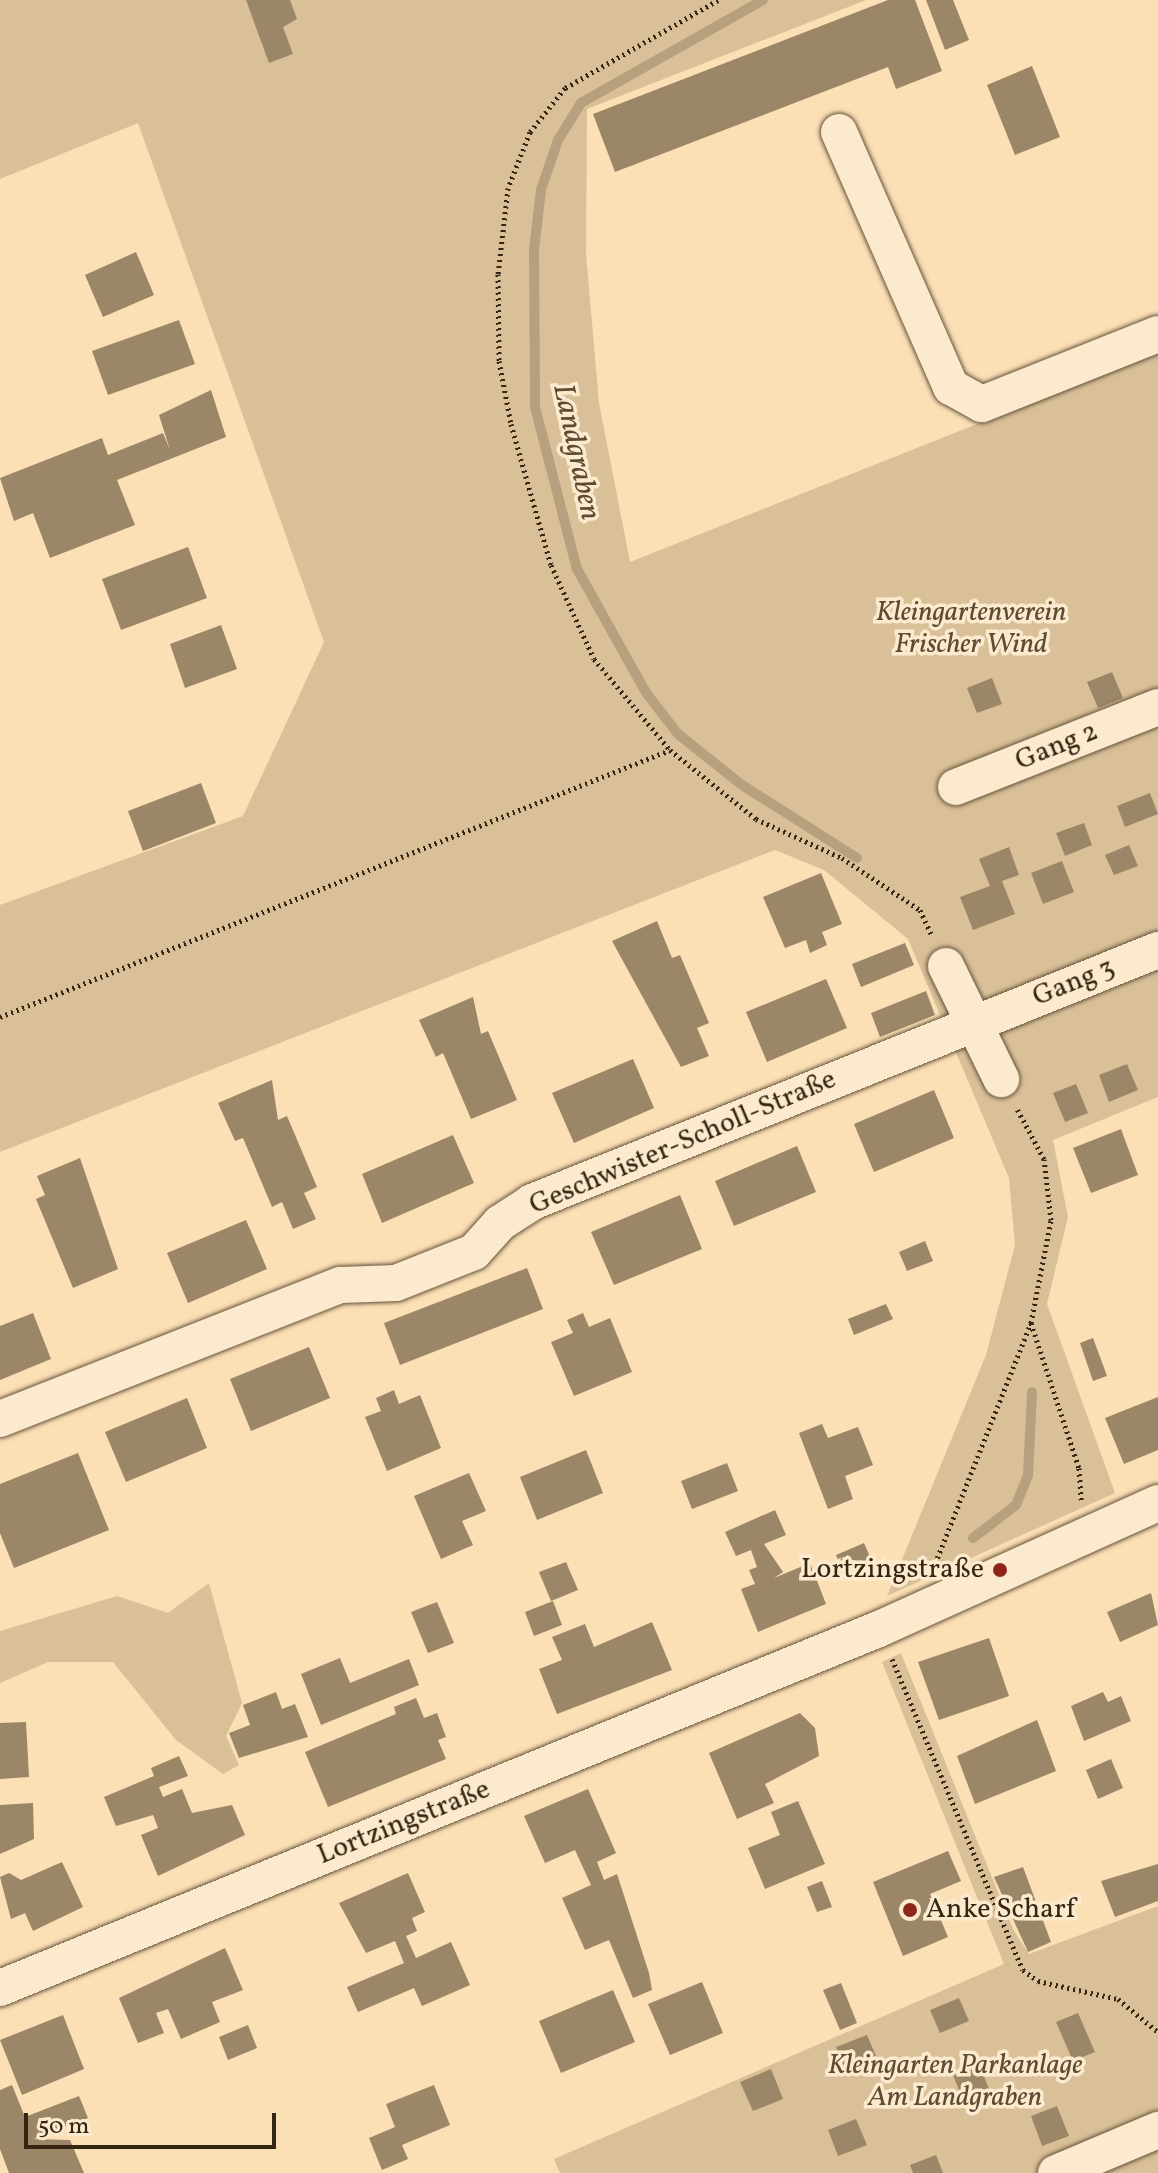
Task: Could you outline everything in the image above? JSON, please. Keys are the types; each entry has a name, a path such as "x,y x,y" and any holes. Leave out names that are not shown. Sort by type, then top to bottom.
{"street":[{"path":"839,132 951,387 982,404 1158,334"},
{"name":"Gang 2","path":"956,787 1158,707"},
{"name":"Gang 3","path":"981,1020 1158,950"},
{"path":"946,966 981,1020 1001,1079"},
{"name":"Geschwister-Scholl-Straße","path":"0,1419 341,1285 396,1283 474,1252 500,1223 532,1202 981,1020"},
{"name":"Lortzingstraße","path":"0,1988 922,1611 1158,1503"},
{"path":"1056,2173 1158,2130"}],"path":[{"path":"718,0 565,88 539,121 508,188 498,274 499,361 551,565 594,659 670,750 756,819 842,858 920,910 946,966"},
{"path":"0,1017 670,750"},
{"path":"934,1564 1031,1323 1051,1220 1044,1159 1001,1079"},
{"path":"1031,1323 1079,1468 1081,1505"},
{"path":"892,1659 1023,1970 1038,1981 1118,1999 1158,2032"}],"green space":[{"name":"Kleingartenverein Frischer Wind","path":"0,0 866,0 587,109 586,254 599,403 630,562 1158,352 1158,1097 1053,1140 1068,1217 1047,1304 1115,1493 887,1596 986,1355 1015,1245 1009,1178 908,939 824,870 775,850 0,1152 0,905 243,816 324,642 138,123 0,179"},
{"path":"209,1583 242,1703 226,1736 239,1765 223,1774 176,1740 113,1662 48,1662 0,1683 0,1631 117,1596 168,1613"},
{"name":"Kleingarten Parkanlage Am Landgraben","path":"901,1653 1013,1929 1029,1954 1158,1906 1158,2173 560,2173 554,2159 1004,1964 882,1662"}],"building":[{"path":"246,0 290,0 297,19 283,27 293,54 269,63"},
{"path":"888,0 915,0 942,71 896,89 888,67 615,172 593,114"},
{"path":"926,0 953,0 969,40 945,50"},
{"path":"1032,66 1060,137 1015,155 987,85"},
{"path":"136,252 154,295 103,317 85,275"},
{"path":"179,320 195,364 108,395 92,351"},
{"path":"211,390 226,437 117,480 135,525 50,558 33,513 14,521 0,478 102,438 108,455 163,433 170,450 159,415"},
{"path":"188,547 207,598 121,630 102,579"},
{"path":"221,625 237,669 185,688 170,644"},
{"path":"1112,672 1123,698 1098,708 1087,682"},
{"path":"992,678 1002,704 977,713 967,688"},
{"path":"201,783 216,823 143,851 128,811"},
{"path":"1150,793 1158,814 1125,827 1117,806"},
{"path":"1084,823 1092,845 1065,856 1056,833"},
{"path":"1129,845 1138,866 1114,875 1105,855"},
{"path":"1009,847 1019,875 1002,881 1015,914 973,930 960,897 990,886 979,859"},
{"path":"1062,861 1074,892 1043,904 1031,873"},
{"path":"821,873 842,924 822,932 827,945 810,953 806,940 785,948 763,897"},
{"path":"657,921 672,958 680,955 709,1023 697,1028 709,1056 681,1067 612,941"},
{"path":"905,943 914,965 861,987 852,964"},
{"path":"826,979 847,1028 767,1062 746,1012"},
{"path":"926,991 935,1015 880,1037 871,1013"},
{"path":"473,997 481,1034 488,1031 517,1100 471,1119 443,1053 436,1057 419,1020"},
{"path":"633,1059 654,1108 574,1143 552,1093"},
{"path":"1127,1064 1138,1090 1109,1102 1099,1075"},
{"path":"272,1080 278,1120 287,1116 317,1187 304,1193 316,1219 293,1229 282,1202 272,1207 243,1138 235,1141 218,1103"},
{"path":"1076,1084 1088,1113 1065,1122 1053,1093"},
{"path":"934,1090 954,1138 874,1172 854,1124"},
{"path":"1121,1129 1138,1175 1091,1193 1073,1148"},
{"path":"453,1135 474,1183 382,1223 362,1174"},
{"path":"797,1146 816,1192 734,1226 715,1181"},
{"path":"80,1158 118,1269 73,1288 36,1199 45,1195 37,1176"},
{"path":"680,1195 702,1249 614,1285 591,1232"},
{"path":"246,1220 267,1269 188,1303 167,1253"},
{"path":"925,1241 933,1261 907,1271 899,1252"},
{"path":"527,1268 543,1309 400,1365 384,1323"},
{"path":"886,1304 893,1319 854,1335 848,1319"},
{"path":"33,1313 51,1359 0,1380 0,1326"},
{"path":"583,1313 589,1327 610,1318 632,1372 574,1396 551,1342 573,1333 567,1320"},
{"path":"1093,1338 1107,1376 1093,1381 1080,1343"},
{"path":"309,1347 330,1398 251,1431 230,1379"},
{"path":"394,1390 399,1404 420,1395 441,1448 387,1471 365,1417 381,1411 376,1398"},
{"path":"1158,1397 1158,1450 1124,1464 1105,1418"},
{"path":"187,1398 207,1448 126,1482 105,1432"},
{"path":"822,1424 828,1438 858,1427 873,1465 845,1476 853,1499 828,1509 799,1433"},
{"path":"586,1450 603,1493 537,1520 520,1477"},
{"path":"78,1453 109,1530 14,1568 0,1533 0,1484"},
{"path":"727,1463 738,1491 692,1509 681,1481"},
{"path":"469,1473 486,1511 462,1521 473,1545 441,1559 414,1496"},
{"path":"775,1510 786,1535 764,1544 783,1572 774,1578 810,1563 826,1604 758,1632 741,1589 755,1584 749,1570 757,1567 751,1550 736,1556 725,1532"},
{"path":"864,1543 875,1568 847,1580 836,1555"},
{"path":"566,1562 578,1590 551,1601 539,1572"},
{"path":"1151,1593 1158,1625 1120,1642 1107,1612"},
{"path":"553,1601 562,1625 534,1636 525,1612"},
{"path":"437,1602 454,1643 428,1653 411,1612"},
{"path":"652,1622 672,1670 557,1714 539,1669 562,1660 552,1637 585,1624 594,1647"},
{"path":"989,1638 1009,1696 939,1720 918,1662"},
{"path":"340,1658 350,1683 409,1659 419,1685 321,1725 301,1674"},
{"path":"276,1692 282,1709 295,1704 308,1737 239,1758 229,1733 250,1725 243,1705"},
{"path":"1103,1692 1108,1702 1121,1696 1131,1721 1084,1741 1071,1706"},
{"path":"416,1698 424,1718 437,1713 446,1737 438,1740 446,1759 328,1807 305,1752 396,1714 394,1707"},
{"path":"800,1713 815,1728 819,1756 765,1784 774,1803 737,1819 709,1753"},
{"path":"1037,1720 1056,1771 975,1804 957,1756"},
{"path":"26,1722 29,1777 0,1779 0,1723"},
{"path":"179,1756 188,1776 159,1787 163,1797 182,1789 192,1813 232,1805 245,1835 158,1876 141,1835 158,1828 153,1815 116,1826 104,1797 154,1776 151,1768"},
{"path":"1111,1759 1123,1788 1098,1799 1086,1770"},
{"path":"588,1789 616,1853 597,1862 604,1880 617,1874 649,1973 652,1990 633,1998 609,1940 585,1950 562,1898 591,1885 575,1850 545,1863 524,1816"},
{"path":"798,1801 825,1864 765,1889 748,1848 780,1835 771,1812"},
{"path":"33,1803 34,1839 0,1854 0,1805"},
{"name":"Anke Scharf","path":"948,1851 961,1881 930,1894 948,1937 903,1956 873,1882"},
{"path":"62,1862 83,1907 33,1931 25,1913 11,1919 0,1877 9,1873 21,1880"},
{"path":"1158,1864 1158,1901 1115,1917 1101,1881"},
{"path":"1023,1867 1051,1942 1028,1952 994,1877"},
{"path":"408,1873 425,1912 412,1918 417,1931 406,1936 416,1958 451,1942 470,1985 422,2006 414,1988 358,2012 347,1987 404,1963 395,1941 366,1953 339,1903"},
{"path":"822,1881 832,1907 817,1912 807,1887"},
{"path":"225,1948 243,1990 212,2002 220,2022 181,2039 168,2009 156,2013 164,2033 138,2043 119,1998"},
{"path":"702,1982 723,2033 670,2055 648,2004"},
{"path":"841,1983 857,2023 840,2030 823,1990"},
{"path":"613,1990 635,2042 561,2073 539,2021"},
{"path":"959,1998 969,2021 940,2033 930,2010"},
{"path":"1078,2013 1095,2052 1073,2061 1056,2022"},
{"path":"63,2015 84,2069 22,2095 0,2040"},
{"path":"248,2025 257,2048 228,2060 219,2037"},
{"path":"867,2035 876,2056 845,2069 836,2047"},
{"path":"979,2064 991,2094 965,2105 953,2075"},
{"path":"771,2069 783,2099 753,2111 740,2082"},
{"path":"12,2085 25,2117 79,2096 88,2118 34,2139 70,2140 84,2173 9,2173 0,2149 0,2090"},
{"path":"434,2085 450,2125 402,2145 408,2159 382,2170 369,2138 395,2127 386,2104"},
{"path":"1057,2106 1069,2136 1042,2146 1031,2116"},
{"path":"856,2119 867,2145 838,2156 828,2130"},
{"path":"936,2155 943,2173 913,2173 910,2165"}],"waterway":[{"name":"Landgraben","path":"763,0 581,103 558,140 541,190 534,250 535,407 577,569 647,694 678,734 742,785 857,858"},
{"name":"Landgraben","path":"973,1538 1016,1505 1028,1475 1032,1392"}],"place":[{"name":"Lortzingstraße","path":"1000,1570"},
{"name":"Anke Scharf","path":"910,1910"}]}
